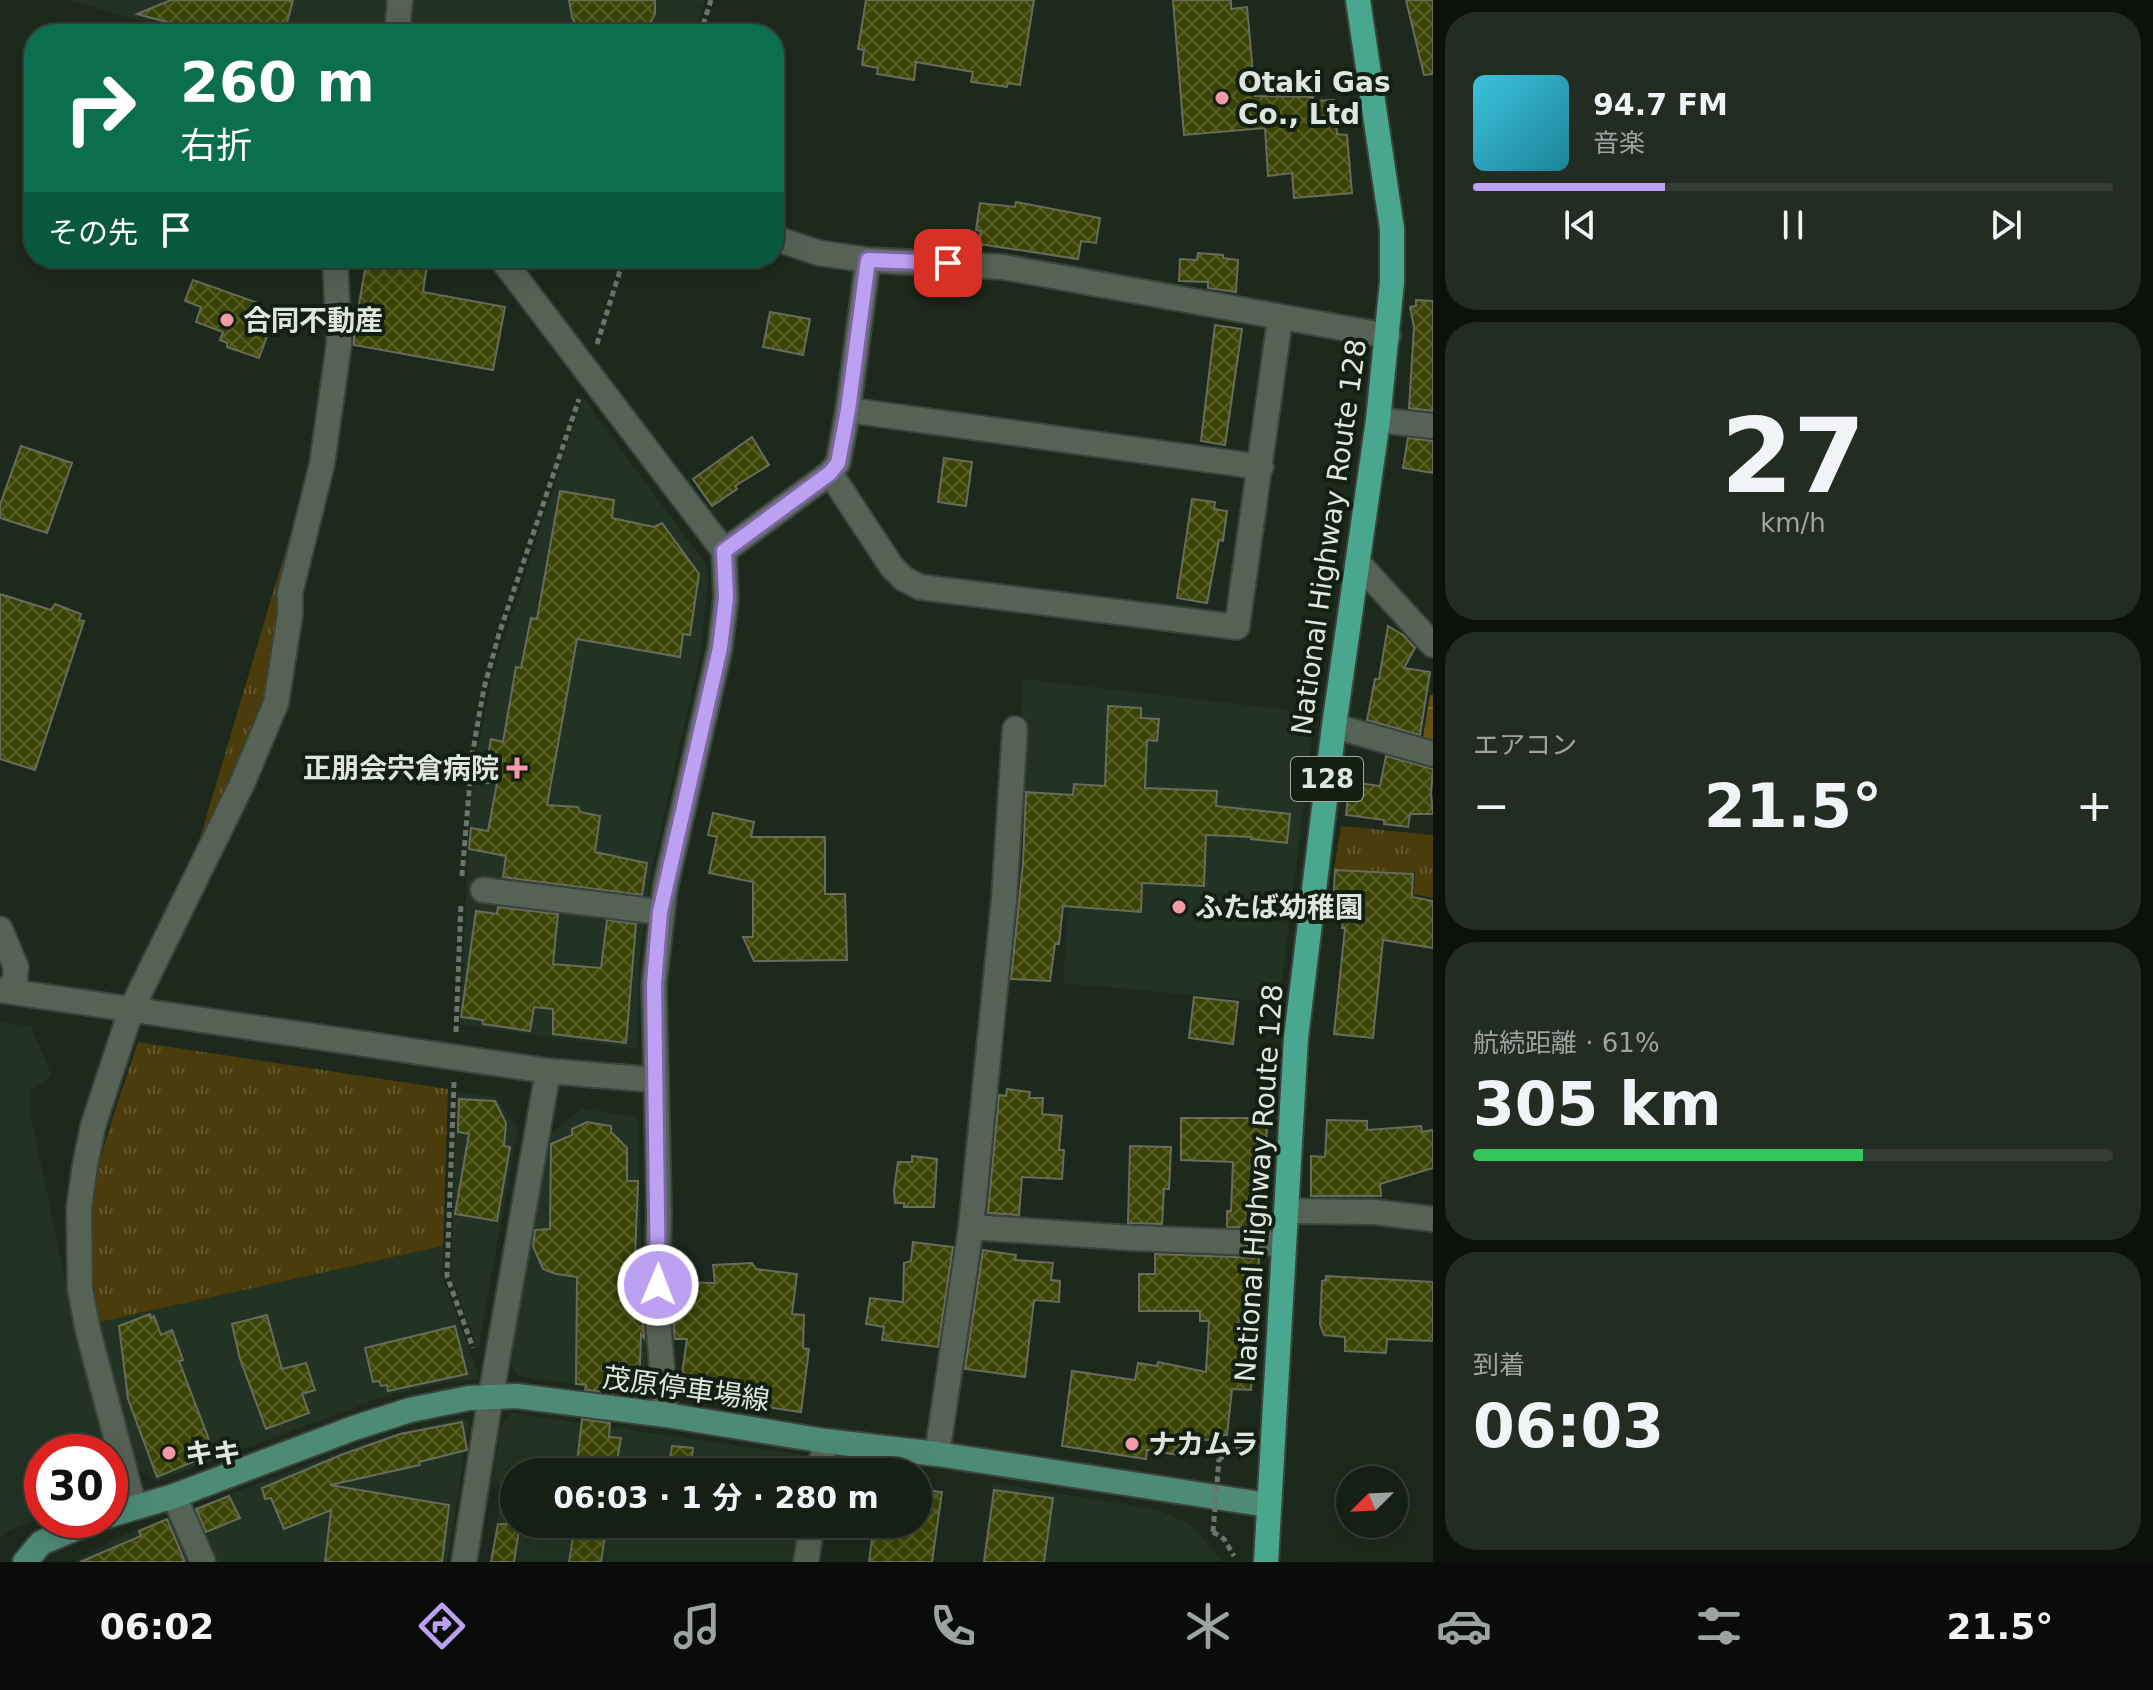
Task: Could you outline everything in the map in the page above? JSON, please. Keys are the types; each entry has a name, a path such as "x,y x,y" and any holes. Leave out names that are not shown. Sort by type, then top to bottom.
{"highway":[{"name":"National Highway Route 128","path":"1266,1562 1296,1038 1334,726 1378,420 1392,282 1392,229 1358,0"}],"main road":[{"name":"茂原停車場線","path":"128,1508 174,1496 410,1410 469,1398 517,1396 666,1415 825,1441 937,1454 1268,1505"},
{"path":"25,1562 41,1543 53,1538"}],"street":[{"path":"398,24 400,0"},
{"path":"784,241 819,253 868,260 1003,267 1388,336"},
{"path":"724,551 830,473 838,463 868,260"},
{"path":"134,1506 80,1289 79,1208 85,1165 93,1126 131,1010 242,784 276,703 290,615 290,593 322,464 339,344 335,268"},
{"path":"509,268 724,551 726,598 720,648 660,912 654,984 659,1212 657,1309 666,1415"},
{"path":"830,473 892,567 904,579 920,587 1237,627 1280,319"},
{"path":"848,410 1261,467"},
{"path":"1378,420 1433,426"},
{"path":"1358,563 1433,645"},
{"path":"1334,726 1433,754"},
{"path":"937,1454 971,1227 1004,899 1015,729"},
{"path":"483,890 660,912"},
{"path":"0,929 16,967 7,991 548,1071 655,1080"},
{"path":"464,1562 548,1071"},
{"path":"1287,1211 1374,1212 1433,1219"},
{"path":"971,1227 1284,1244"},
{"path":"822,1458 825,1441"},
{"path":"174,1496 203,1562"},
{"path":"806,1562 810,1538"}],"path":[{"path":"703,24 711,0"},
{"path":"456,1045 464,828 484,688 499,634 621,268"},
{"path":"454,1075 447,1276 475,1354"},
{"path":"1234,1556 1224,1539 1213,1532 1219,1459 1249,1440"}],"shaded area":[{"path":"69,0 386,0 385,24 150,24"},
{"path":"410,0 705,0 697,24 409,24"},
{"path":"583,398 707,566 709,573 700,656 651,873 639,962 637,1049 460,1025 470,809 479,742 492,676"},
{"name":"ふたば幼稚園","path":"1023,679 1315,713 1279,1003 1063,983 1073,831 1016,827"},
{"path":"0,1022 31,1026 52,1076 30,1090 31,1116 74,1324 105,1434 24,1434 24,1525 0,1538"},
{"path":"457,1092 496,1097 518,1128 478,1350 451,1276"},
{"path":"582,1109 638,1117 642,1301 649,1395 518,1376 511,1366 551,1133"},
{"path":"443,1246 442,1276 480,1379 446,1382 386,1396 157,1481 140,1470 99,1322"},
{"path":"512,1413 811,1456 500,1458 500,1484 492,1483 501,1425"},
{"path":"462,1418 469,1424 447,1562 212,1562 188,1510 362,1444"},
{"path":"993,1483 1158,1510 1190,1524 1224,1562 982,1562"},
{"path":"500,1497 500,1538 798,1538 794,1562 490,1562"},
{"path":"173,1515 194,1562 74,1562 116,1538 128,1538 128,1533"}],"green space":[{"path":"319,438 268,701 192,865"},
{"path":"1430,695 1433,695 1433,747 1422,743"},
{"path":"1341,826 1433,835 1433,898 1414,894 1415,873 1334,869"},
{"path":"138,1042 448,1089 443,1246 99,1322 91,1248 92,1204 105,1144"}],"building":[{"path":"171,0 293,0 287,24 174,24 137,14"},
{"path":"569,0 655,0 655,14 650,24 575,24"},
{"path":"866,0 1034,0 1020,85 1008,83 1007,87 971,82 973,72 916,62 914,80 877,74 878,68 862,65 864,50 858,49"},
{"name":"Otaki Gas Co., Ltd","path":"1173,0 1231,0 1231,9 1247,7 1255,96 1334,100 1337,134 1347,135 1352,193 1294,198 1292,173 1268,176 1265,128 1184,135"},
{"path":"1406,0 1433,0 1433,74 1424,75"},
{"path":"1016,202 1100,218 1096,243 1081,241 1078,259 979,244 981,231 976,230 980,203 1015,207"},
{"path":"1198,253 1238,260 1236,292 1208,288 1208,282 1179,281 1180,259 1197,260"},
{"path":"365,268 427,268 423,292 505,307 493,370 354,345"},
{"name":"合同不動産","path":"193,280 258,303 253,318 271,325 259,358 227,347 227,343 220,340 223,332 196,322 201,307 185,301"},
{"path":"1416,300 1433,301 1433,411 1409,408 1414,327 1410,307 1416,306"},
{"path":"770,312 810,319 803,355 763,347"},
{"path":"1215,325 1242,329 1225,445 1201,441"},
{"path":"752,437 769,465 735,486 737,489 712,506 693,479"},
{"path":"1408,438 1433,441 1433,473 1403,468"},
{"path":"21,446 72,463 47,533 0,518 0,505"},
{"path":"944,458 972,462 966,506 938,502"},
{"path":"560,491 614,500 612,518 654,527 662,523 699,574 690,635 683,634 680,657 577,639 547,805 578,807 580,812 600,816 595,852 647,863 642,895 503,877 506,856 469,849 471,828 488,831 497,783 483,783 491,739 503,742 516,667 521,668 531,618 537,619"},
{"path":"1192,499 1215,502 1214,509 1227,511 1223,541 1219,540 1207,603 1177,598"},
{"path":"0,594 51,610 55,604 81,614 79,620 84,621 35,770 0,759"},
{"path":"1388,626 1403,635 1415,648 1404,668 1430,672 1420,735 1367,720 1375,679 1379,679"},
{"path":"1108,706 1141,708 1141,718 1159,719 1157,741 1147,740 1145,788 1217,791 1216,806 1290,814 1287,843 1251,837 1206,835 1204,886 1142,883 1141,912 1063,906 1059,944 1055,944 1050,981 1011,979 1023,863 1026,792 1073,795 1074,784 1105,786"},
{"path":"1386,756 1433,769 1433,814 1410,814 1408,827 1346,815 1350,782 1380,786"},
{"path":"713,813 754,822 751,837 825,837 825,894 845,894 847,960 754,961 743,937 753,937 753,882 709,873 717,837 708,835"},
{"path":"1335,870 1413,874 1412,897 1433,901 1433,948 1383,940 1373,1038 1334,1034 1345,928 1342,928 1344,906 1333,905"},
{"path":"498,907 558,914 553,964 601,968 607,920 636,924 626,1043 553,1034 553,1009 534,1007 530,1031 483,1024 482,1020 461,1017 476,911 497,914"},
{"path":"1194,997 1238,1002 1233,1044 1189,1038"},
{"path":"1007,1089 1030,1092 1029,1098 1043,1098 1042,1114 1062,1116 1059,1150 1064,1150 1062,1179 1022,1177 1019,1215 988,1213 999,1095 1006,1096"},
{"path":"459,1099 495,1101 506,1123 504,1146 510,1147 497,1221 455,1214 469,1134 458,1132"},
{"path":"1181,1118 1267,1118 1264,1228 1227,1227 1227,1211 1231,1211 1233,1162 1181,1160"},
{"path":"1327,1120 1367,1121 1367,1130 1421,1126 1422,1132 1433,1130 1433,1168 1380,1184 1381,1196 1311,1196 1311,1156 1325,1157"},
{"path":"587,1122 611,1126 611,1132 627,1148 627,1181 638,1181 633,1310 642,1310 644,1338 641,1334 639,1391 614,1388 613,1393 585,1390 586,1385 576,1384 577,1277 543,1269 533,1246 535,1230 550,1229 551,1144 572,1135 572,1129"},
{"path":"1130,1146 1171,1147 1169,1189 1164,1189 1162,1224 1128,1223"},
{"path":"912,1156 937,1159 934,1207 904,1207 904,1203 895,1203 898,1162 912,1162"},
{"path":"913,1242 953,1247 938,1347 882,1340 884,1327 866,1324 870,1298 903,1302 904,1263 911,1261"},
{"path":"983,1250 1016,1255 1015,1260 1053,1263 1051,1280 1060,1281 1059,1302 1034,1300 1025,1377 965,1369"},
{"path":"1155,1254 1259,1258 1251,1390 1232,1389 1227,1435 1221,1435 1220,1441 1187,1438 1185,1456 1147,1450 1146,1459 1062,1446 1072,1371 1135,1380 1138,1363 1157,1366 1158,1362 1206,1372 1209,1321 1200,1321 1200,1311 1139,1311 1139,1274 1155,1274"},
{"path":"752,1263 756,1269 797,1274 792,1314 804,1315 803,1348 809,1349 801,1412 688,1398 680,1388 687,1339 675,1339 672,1310 677,1310 678,1282 715,1283 713,1265"},
{"path":"1326,1276 1433,1282 1433,1341 1387,1339 1386,1353 1345,1351 1345,1337 1324,1335 1320,1324 1322,1281 1326,1280"},
{"path":"150,1314 151,1318 154,1316 161,1335 172,1330 183,1360 179,1361 214,1453 157,1477 128,1399 119,1326"},
{"path":"267,1315 282,1369 306,1363 315,1390 302,1394 309,1413 266,1429 240,1359 232,1324"},
{"path":"455,1326 467,1374 388,1391 387,1385 373,1382 365,1348"},
{"path":"582,1419 610,1423 609,1437 621,1438 617,1458 578,1458"},
{"path":"462,1422 467,1450 419,1462 420,1465 330,1485 449,1505 442,1562 325,1562 331,1510 284,1529 271,1498 265,1499 262,1488 341,1455 400,1434"},
{"path":"672,1446 693,1448 692,1458 670,1458"},
{"path":"994,1490 1053,1498 1044,1562 984,1562"},
{"path":"932,1491 942,1492 932,1562 869,1562 872,1538 932,1538"},
{"path":"229,1496 240,1518 206,1532 196,1509"},
{"path":"167,1519 185,1562 80,1562 141,1536 139,1531"},
{"path":"500,1524 500,1538 518,1538 514,1562 491,1562"},
{"path":"573,1538 605,1538 601,1562 569,1562"}],"place":[{"name":"Otaki Gas Co., Ltd","path":"1222,98"},
{"name":"合同不動産","path":"227,320"},
{"name":"正朋会宍倉病院","path":"517,768"},
{"name":"ふたば幼稚園","path":"1179,907"},
{"name":"ナカムラ","path":"1132,1444"},
{"name":"キキ","path":"169,1453"}],"route":[{"path":"658,1285 654,984 660,912 720,648 726,598 724,551 830,473 838,463 868,260 948,263"}]}
